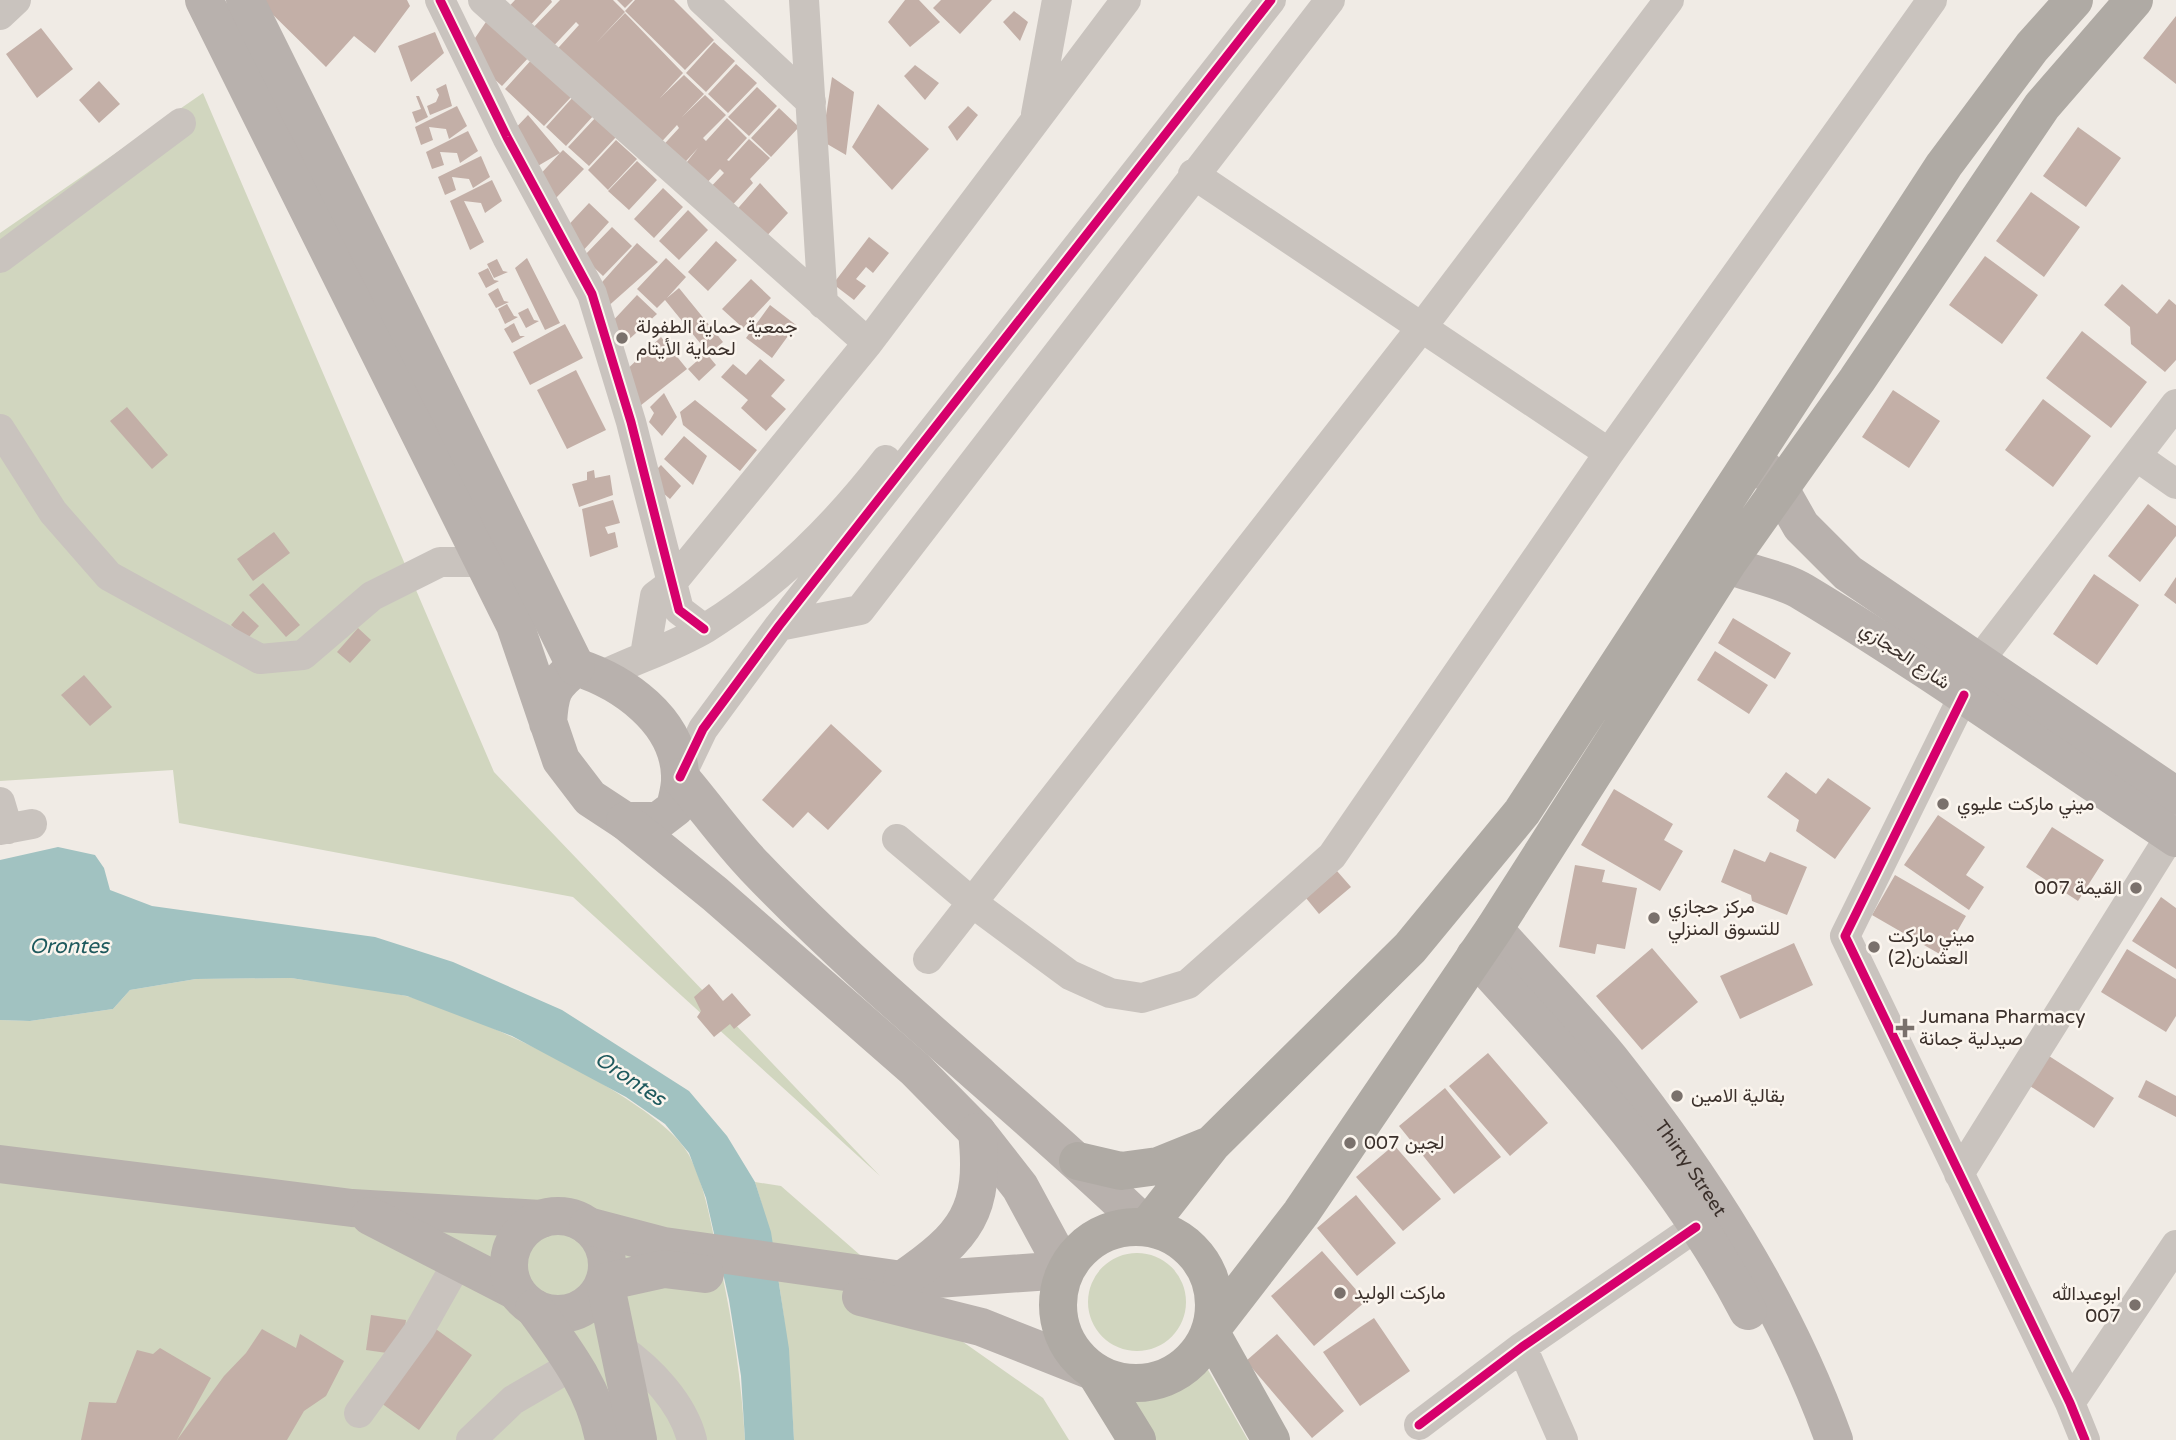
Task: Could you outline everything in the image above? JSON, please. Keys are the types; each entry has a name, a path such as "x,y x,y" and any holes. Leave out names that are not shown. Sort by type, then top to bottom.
{"highway":[{"path":"1147,1227 1212,1144 1410,948 1522,812 1747,461 1944,164 2032,47 2074,0"},
{"path":"1096,1372 1115,1381 1154,1382 1173,1375 1189,1363 1210,1331 1301,1213 1484,943 1728,562 1779,492 2042,106 2134,0"},
{"path":"1079,1161 1121,1171 1158,1166 1212,1144"},
{"path":"1137,1440 1096,1372 1069,1346 1061,1328 1057,1308 1065,1270 1076,1253 1108,1231 1128,1226 1147,1227 1175,1237 1198,1256 1214,1292 1214,1314 1210,1331 1270,1440"}],"main road":[{"path":"0,1164 352,1208 541,1219 565,1217 664,1257 828,1280 902,1280 1065,1270 1020,1187 977,1132 915,1069 715,894 625,821 590,798 561,760 515,625 204,0"},
{"path":"245,0 590,671 633,693 657,721 676,753 680,777 675,808 658,821 625,821"},
{"path":"1747,461 1768,472 1801,526 1848,573 1971,679 2176,796"},
{"name":"شارع الحجازي","path":"1696,541 1711,557 1796,587 1971,679 2174,836"},
{"path":"548,723 550,696 557,682 590,671"},
{"path":"680,777 774,885 967,1064 1079,1161 1147,1227"},
{"name":"Thirty Street","path":"1484,943 1647,1155 1696,1227 1743,1301 1766,1346 1806,1440"},
{"name":"Thirty Street","path":"1484,943 1609,1058 1668,1134 1716,1205 1795,1345 1834,1440"},
{"path":"902,1280 932,1260 957,1234 976,1203 982,1170 977,1132"},
{"path":"352,1208 459,1260 525,1300 557,1315 570,1313 591,1302 605,1282 664,1257"},
{"path":"541,1219 521,1233 510,1255 509,1267 525,1300 573,1364 599,1410 604,1440"},
{"path":"588,1226 603,1245 607,1257 605,1282 638,1440"},
{"path":"828,1280 981,1327 1096,1372"}],"street":[{"path":"0,15 16,0"},
{"path":"440,0 507,137 592,294 631,422 679,610 704,629"},
{"path":"483,0 868,343"},
{"path":"702,0 811,102"},
{"path":"804,0 823,304"},
{"path":"645,654 655,596 671,584 868,343 1126,0"},
{"path":"590,671 645,654 704,629 765,587 816,542 869,481 1247,0"},
{"path":"680,777 703,729 779,626 1271,0"},
{"path":"779,626 860,610 1193,174 1330,0"},
{"path":"928,959 974,904 1422,327 1669,0"},
{"path":"897,839 974,904 1070,975 1110,993 1142,998 1188,984 1332,856 1609,453 1932,0"},
{"path":"1035,118 1054,1"},
{"path":"0,258 181,122"},
{"path":"1193,174 1609,453"},
{"path":"2085,1440 2070,1402 1845,936 1971,679 2176,404"},
{"path":"0,429 53,512 109,576 260,659 303,655 372,596 440,562 484,562"},
{"path":"2136,456 2176,484"},
{"path":"1959,1174 2174,836"},
{"path":"1419,1425 1522,1347 1696,1227"},
{"path":"2070,1402 2176,1245"},
{"path":"359,1413 420,1329 459,1260"},
{"path":"1522,1347 1563,1440"},
{"path":"620,1348 638,1361 672,1398 689,1427 692,1440"},
{"path":"471,1440 513,1400 573,1364"}],"green space":[{"path":"203,93 494,772 880,1176 573,897 179,823 173,770 0,781 0,233"},
{"path":"291,978 406,996 472,1019 604,1084 642,1109 671,1133 689,1155 708,1211 735,1343 745,1440 0,1440 0,1020 30,1021 113,1009 130,990 196,979"},
{"path":"755,1182 781,1186 946,1330 1043,1398 1069,1440 794,1440 783,1310 772,1245"},
{"path":"1137,1253 1156,1256 1172,1267 1183,1283 1186,1302 1183,1321 1172,1337 1156,1348 1137,1351 1118,1348 1102,1337 1091,1321 1088,1302 1091,1283 1102,1267 1118,1256"},
{"path":"1203,1361 1248,1440 1155,1440 1123,1388 1175,1379"}],"water":[{"name":"Orontes","path":"58,847 95,855 104,868 110,890 152,906 375,937 453,962 562,1010 689,1091 727,1136 755,1182 771,1232 789,1349 794,1440 745,1440 741,1376 729,1300 706,1198 689,1153 665,1124 626,1097 512,1036 407,996 291,978 196,979 130,990 113,1009 30,1021 0,1020 0,860"}],"building":[{"path":"258,0 407,0 410,6 375,53 354,36 326,67"},
{"path":"515,0 552,2 524,32 503,13"},
{"path":"560,0 613,0 625,12 596,43 625,13 683,73 660,98 684,75 704,94 682,117 705,95 726,115 703,138 706,141 727,118 747,138 727,160 729,161 749,139 770,158 750,179 753,183 725,213 704,194 724,173 720,169 699,191 679,172 698,148 677,171 657,152 679,128 677,125 655,149 550,57 579,25 576,22 547,53 527,34"},
{"path":"617,0 633,0 625,8"},
{"path":"635,0 674,0 714,40 685,70 625,11"},
{"path":"905,0 919,0 940,22 910,47 888,22"},
{"path":"941,0 992,0 960,34 933,8"},
{"path":"1014,11 1028,22 1020,41 1003,22"},
{"path":"490,16 531,55 502,86 481,67 473,41"},
{"path":"2176,16 2176,84 2143,58"},
{"path":"41,28 73,69 37,98 6,54"},
{"path":"435,32 444,53 411,82 398,46"},
{"path":"714,42 735,61 706,92 686,73"},
{"path":"533,58 573,95 544,126 505,89"},
{"path":"736,64 757,83 728,113 708,94"},
{"path":"915,65 939,83 925,100 904,76"},
{"path":"832,77 854,92 846,155 822,141"},
{"path":"99,81 120,104 99,123 79,100"},
{"path":"446,84 452,106 430,115 427,106 436,102 439,95 436,89"},
{"path":"757,87 777,106 749,136 728,117"},
{"path":"416,96 419,96 428,117 416,123 412,112 421,109"},
{"path":"574,96 594,115 566,146 546,127"},
{"path":"878,104 929,149 892,190 852,147"},
{"path":"457,106 467,126 449,139 446,129 429,127 433,140 421,145 415,127"},
{"path":"968,106 978,115 957,141 948,127"},
{"path":"779,108 799,127 771,157 751,138"},
{"path":"528,115 560,153 531,170 510,134"},
{"path":"597,116 617,136 589,166 568,147"},
{"path":"2078,127 2121,158 2086,207 2043,176"},
{"path":"468,131 478,151 460,163 457,153 440,152 444,165 432,169 426,152"},
{"path":"616,140 637,159 608,190 588,170"},
{"path":"563,150 584,169 555,199 535,180"},
{"path":"481,156 490,177 473,188 469,179 452,177 456,190 445,195 438,177"},
{"path":"637,161 657,180 629,210 608,191"},
{"path":"492,180 502,201 485,213 481,203 464,201 484,242 470,250 450,201"},
{"path":"760,183 788,213 762,241 733,214"},
{"path":"663,188 683,207 654,238 634,219"},
{"path":"2031,192 2080,227 2044,277 1996,241"},
{"path":"589,203 609,222 581,253 560,234"},
{"path":"688,210 708,230 679,260 659,241"},
{"path":"612,227 632,246 603,276 583,257"},
{"path":"869,237 889,253 873,273 866,267 856,279 866,286 854,300 833,284"},
{"path":"716,241 737,260 708,291 688,272"},
{"path":"637,243 658,262 605,309 595,290"},
{"path":"1985,256 2038,295 2002,344 1949,305"},
{"path":"527,258 560,323 545,330 515,268"},
{"path":"666,258 686,277 667,298 679,288 723,342 709,354 665,300 657,308 637,289"},
{"path":"497,259 503,271 508,272 494,278 487,264"},
{"path":"488,268 494,280 499,281 486,288 478,273"},
{"path":"751,279 771,298 743,328 722,309"},
{"path":"2122,284 2157,314 2169,299 2176,305 2176,360 2165,372 2131,344 2130,327 2104,305"},
{"path":"498,288 504,301 509,302 496,308 488,294"},
{"path":"637,295 657,314 615,352 608,326"},
{"path":"507,304 514,316 518,317 505,324 498,309"},
{"path":"770,305 796,325 772,358 746,338"},
{"path":"528,308 534,320 539,321 526,328 518,313"},
{"path":"514,323 520,336 525,336 512,343 504,329"},
{"path":"565,324 583,358 530,385 513,352"},
{"path":"2082,331 2147,382 2111,428 2046,378"},
{"path":"661,337 687,369 631,413 620,376"},
{"path":"706,353 716,365 699,381 688,369"},
{"path":"760,359 785,380 771,396 786,409 766,431 741,408 748,400 721,377 733,364 746,375"},
{"path":"576,370 606,430 567,449 537,390"},
{"path":"1893,390 1940,421 1909,468 1862,437"},
{"path":"664,393 677,417 662,436 649,422 654,413 650,407"},
{"path":"2043,399 2091,436 2053,487 2005,450"},
{"path":"695,400 757,450 740,471 683,425 680,412"},
{"path":"127,407 168,455 152,469 110,421"},
{"path":"684,436 707,456 693,485 664,459"},
{"path":"661,465 681,486 670,499 647,479"},
{"path":"594,470 595,478 610,475 613,495 579,507 572,484 587,480 587,472"},
{"path":"613,500 620,523 605,527 608,534 615,532 618,547 590,557 582,509"},
{"path":"2148,504 2176,526 2176,536 2140,582 2108,556"},
{"path":"274,532 290,553 253,581 237,559"},
{"path":"2094,574 2139,605 2097,665 2053,634"},
{"path":"2176,577 2176,604 2164,595"},
{"path":"263,583 300,625 286,637 249,595"},
{"path":"243,611 259,626 247,639 231,625"},
{"path":"1733,618 1791,653 1775,679 1718,643"},
{"path":"358,628 371,640 350,663 337,652"},
{"path":"1715,651 1768,685 1749,714 1697,680"},
{"path":"84,675 112,707 90,726 61,695"},
{"path":"831,724 882,771 828,830 808,812 793,828 762,800"},
{"path":"1786,772 1816,794 1828,778 1871,808 1835,859 1796,831 1799,820 1767,797"},
{"path":"1614,789 1673,824 1664,840 1683,851 1660,891 1581,845"},
{"path":"1938,815 1985,847 1966,875 1984,887 1969,910 1904,865"},
{"path":"2052,827 2104,860 2078,901 2026,867"},
{"path":"1734,849 1765,862 1770,852 1807,867 1787,915 1752,901 1751,895 1721,882"},
{"path":"1575,865 1605,870 1602,882 1637,888 1625,949 1597,944 1595,954 1559,947"},
{"path":"1337,871 1351,887 1319,914 1306,898"},
{"path":"1895,875 1966,916 1943,956 1872,915"},
{"path":"2161,897 2176,908 2176,969 2132,941"},
{"path":"1794,943 1813,985 1740,1019 1720,976"},
{"path":"1652,948 1698,1002 1642,1050 1596,996"},
{"path":"2127,949 2176,979 2176,1016 2166,1032 2101,992"},
{"path":"709,984 723,1001 732,993 751,1015 734,1029 730,1024 714,1037 697,1017 701,1011 694,997"},
{"path":"1488,1053 1548,1123 1510,1156 1449,1086"},
{"path":"2049,1056 2114,1098 2094,1128 2030,1086"},
{"path":"2146,1080 2176,1096 2176,1117 2138,1097"},
{"path":"1445,1088 1501,1157 1454,1194 1399,1126"},
{"path":"1394,1145 1441,1199 1403,1231 1356,1177"},
{"path":"1356,1195 1396,1243 1357,1276 1317,1228"},
{"path":"1322,1251 1366,1301 1314,1346 1271,1296"},
{"path":"371,1315 406,1320 401,1355 366,1350"},
{"path":"1374,1318 1410,1371 1360,1406 1323,1352"},
{"path":"433,1327 472,1355 419,1430 381,1403"},
{"path":"262,1329 296,1348 300,1334 344,1361 326,1396 304,1411 287,1440 177,1440 224,1376 246,1353"},
{"path":"1277,1334 1344,1411 1312,1438 1246,1361"},
{"path":"160,1348 211,1378 177,1440 81,1440 89,1402 116,1403 137,1350 153,1354"}],"cycle path":[{"path":"440,0 507,137 592,294 631,422 679,610 704,629"},
{"path":"680,777 703,729 779,626 1271,0"},
{"path":"1964,695 1845,936 2070,1403 2085,1440"},
{"path":"1419,1425 1522,1347 1696,1227"}],"place":[{"name":"جمعية حماية الطفولة لحماية الأيتام","path":"622,338"},
{"name":"ميني ماركت عليوي","path":"1943,804"},
{"name":"القيمة 007","path":"2136,888"},
{"name":"مركز حجازي للتسوق المنزلي","path":"1654,918"},
{"name":"ميني ماركت العثمان(2)","path":"1874,947"},
{"name":"Jumana Pharmacy صيدلية جمانة","path":"1905,1028"},
{"name":"بقالية الامين","path":"1677,1096"},
{"name":"لجين 007","path":"1350,1143"},
{"name":"ماركت الوليد","path":"1340,1293"},
{"name":"ابوعبدالله 007","path":"2135,1305"}]}
